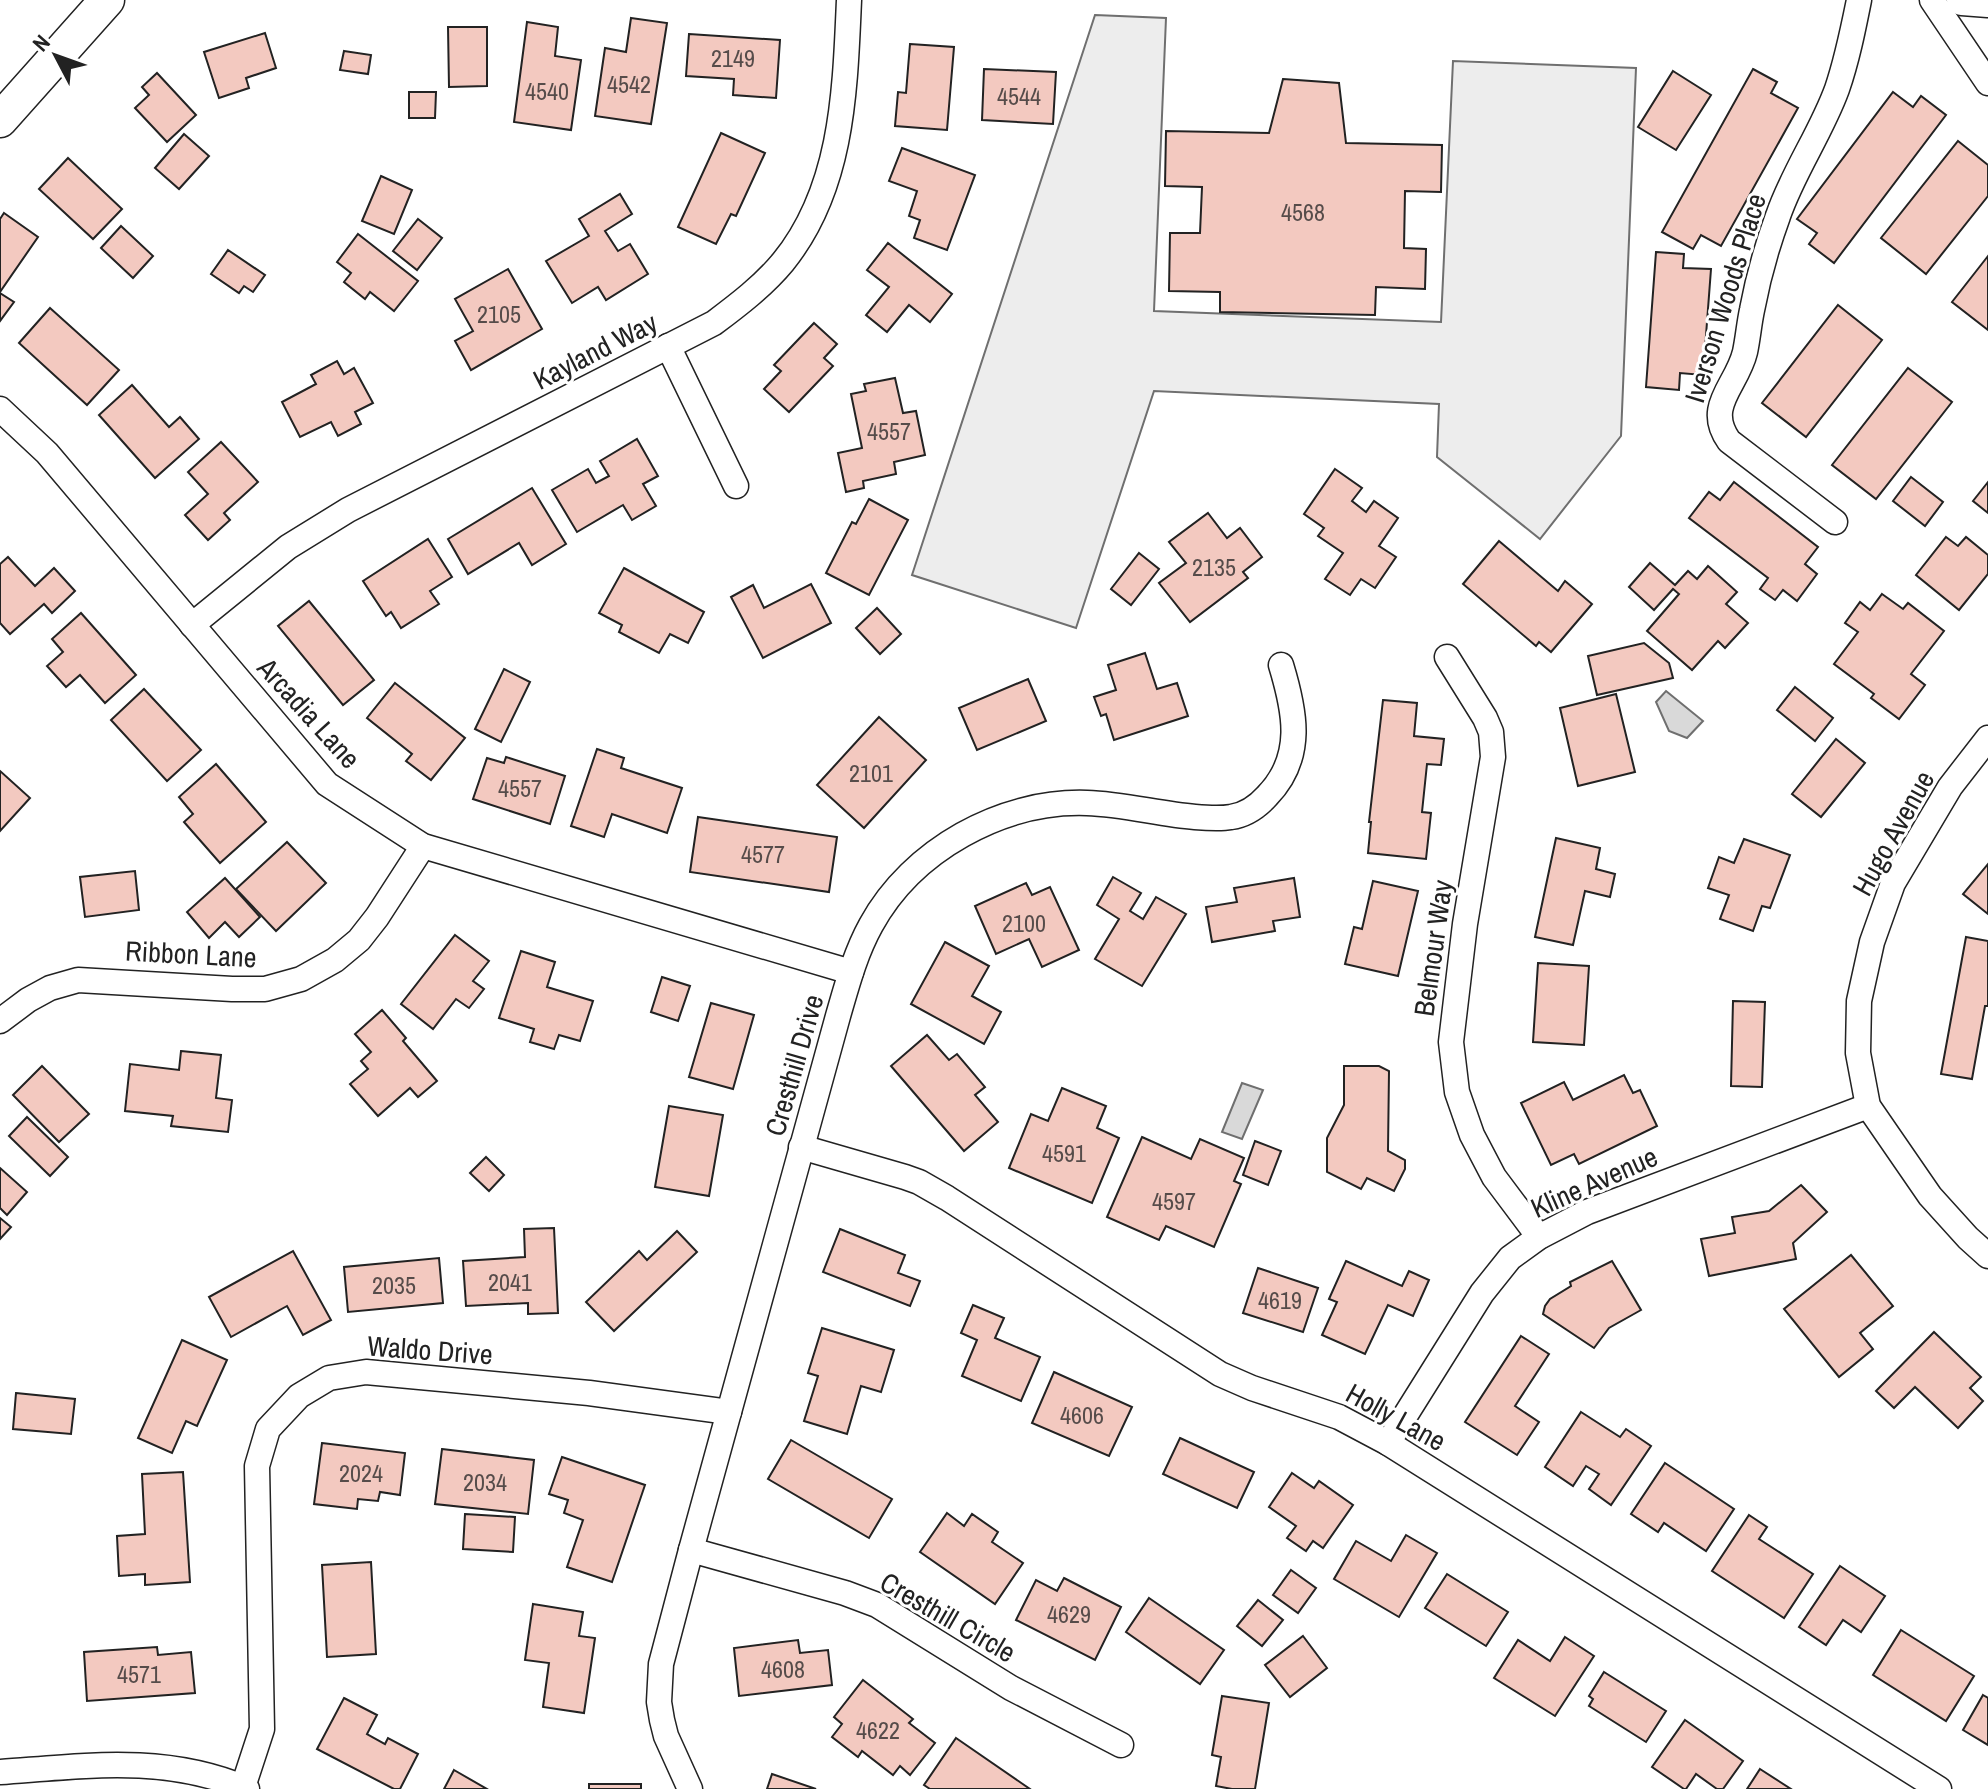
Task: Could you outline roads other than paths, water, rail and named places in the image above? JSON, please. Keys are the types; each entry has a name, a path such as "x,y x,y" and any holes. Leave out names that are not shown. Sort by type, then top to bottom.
{"main road":[{"path":"0,120 107,0"}],"street":[{"name":"Kayland Way","path":"192,625 288,547 348,510 714,323 745,300 783,262 809,221 828,179 839,135 849,0"},
{"name":"Iverson Woods Place","path":"1835,522 1729,441 1720,430 1718,416 1744,356 1753,306 1778,215 1837,90 1859,0"},
{"path":"1932,0 1988,83"},
{"path":"1962,0 1988,2"},
{"path":"668,346 736,486"},
{"name":"Arcadia Lane","path":"0,409 47,453 327,784 423,846 851,972"},
{"name":"Belmour Way","path":"1447,657 1485,718 1491,732 1493,757 1465,924 1451,1042 1457,1092 1472,1135 1494,1177 1539,1237"},
{"name":"Cresthill Drive","path":"690,1789 666,1736 659,1702 661,1664 801,1147 851,972 871,925 912,873 950,842 986,823 1028,810 1068,803 1105,804 1217,818 1232,817 1258,804 1280,779 1292,751 1292,701 1281,665"},
{"name":"Hugo Avenue","path":"1988,738 1950,787 1893,883 1872,942 1859,1001 1858,1053 1868,1106 1930,1196 1988,1256"},
{"name":"Ribbon Lane","path":"0,1021 50,988 78,980 265,989 301,979 335,960 359,940 423,846"},
{"name":"Kline Avenue","path":"1388,1443 1482,1293 1510,1258 1539,1237 1587,1212 1868,1106"},
{"name":"Holly Lane","path":"801,1147 919,1182 1220,1374 1339,1417 1388,1443 1939,1789"},
{"name":"Waldo Drive","path":"245,1788 262,1729 257,1466 268,1429 299,1396 329,1378 366,1372 589,1393 729,1412"},
{"name":"Cresthill Circle","path":"691,1550 845,1593 877,1605 1011,1688 1121,1745"},
{"path":"0,1772 149,1765 197,1772 245,1788"}]}
